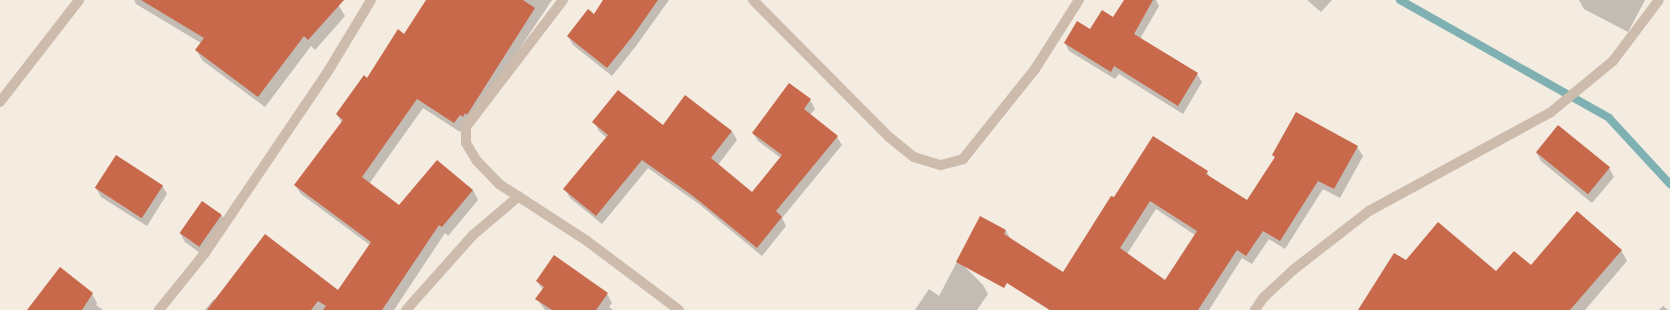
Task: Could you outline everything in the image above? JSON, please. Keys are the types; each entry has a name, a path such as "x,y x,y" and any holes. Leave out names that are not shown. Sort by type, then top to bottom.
{"street":[{"path":"0,102 79,0"},
{"path":"159,310 209,247 327,73 371,0"},
{"path":"563,0 466,127 466,143 477,161 499,184 587,242 679,310"},
{"path":"753,0 889,137 914,157 941,165 963,159 1035,69 1079,0"},
{"path":"1255,310 1263,298 1293,270 1369,212 1551,112 1613,61 1659,0"},
{"path":"406,310 473,235 519,196"}],"building":[{"path":"141,0 344,0 308,40 304,36 258,97 195,50 204,38"},
{"path":"426,0 523,0 535,8 467,115 465,113 463,117 460,115 454,123 417,99 362,177 399,205 437,160 473,190 442,227 439,225 382,310 323,310 326,306 318,301 311,310 207,310 265,234 338,290 371,242 294,185 343,120 336,114 364,75 367,78 398,29 404,34"},
{"path":"603,0 658,0 632,37 607,68 567,36 588,9 594,14"},
{"path":"1124,0 1153,0 1134,34 1198,73 1178,106 1114,66 1111,72 1064,43 1077,21 1090,29 1102,10 1113,17"},
{"path":"789,83 811,99 804,109 838,136 776,211 782,217 757,248 693,196 642,160 596,216 563,189 608,135 592,122 618,90 663,125 685,95 732,131 711,158 752,192 782,155 752,133"},
{"path":"1296,112 1358,146 1334,189 1318,181 1280,241 1263,231 1246,256 1237,250 1198,310 1050,310 1007,283 1004,288 956,262 980,216 1006,230 1004,234 1063,272 1111,196 1114,197 1153,136 1208,171 1206,174 1247,200 1275,157 1272,155","holes":["1150,201 1197,231 1165,280 1120,248"]},
{"path":"1558,125 1610,167 1588,194 1536,152"},
{"path":"116,155 163,185 142,218 95,188"},
{"path":"202,201 222,215 199,247 180,233"},
{"path":"1577,211 1622,250 1570,310 1358,310 1394,253 1406,260 1438,222 1496,271 1514,251 1531,265"},
{"path":"554,255 608,293 596,310 552,310 535,299 544,287 536,281"},
{"path":"60,267 93,293 82,310 27,310"}],"waterway":[{"path":"1400,0 1609,118 1670,184"}]}
